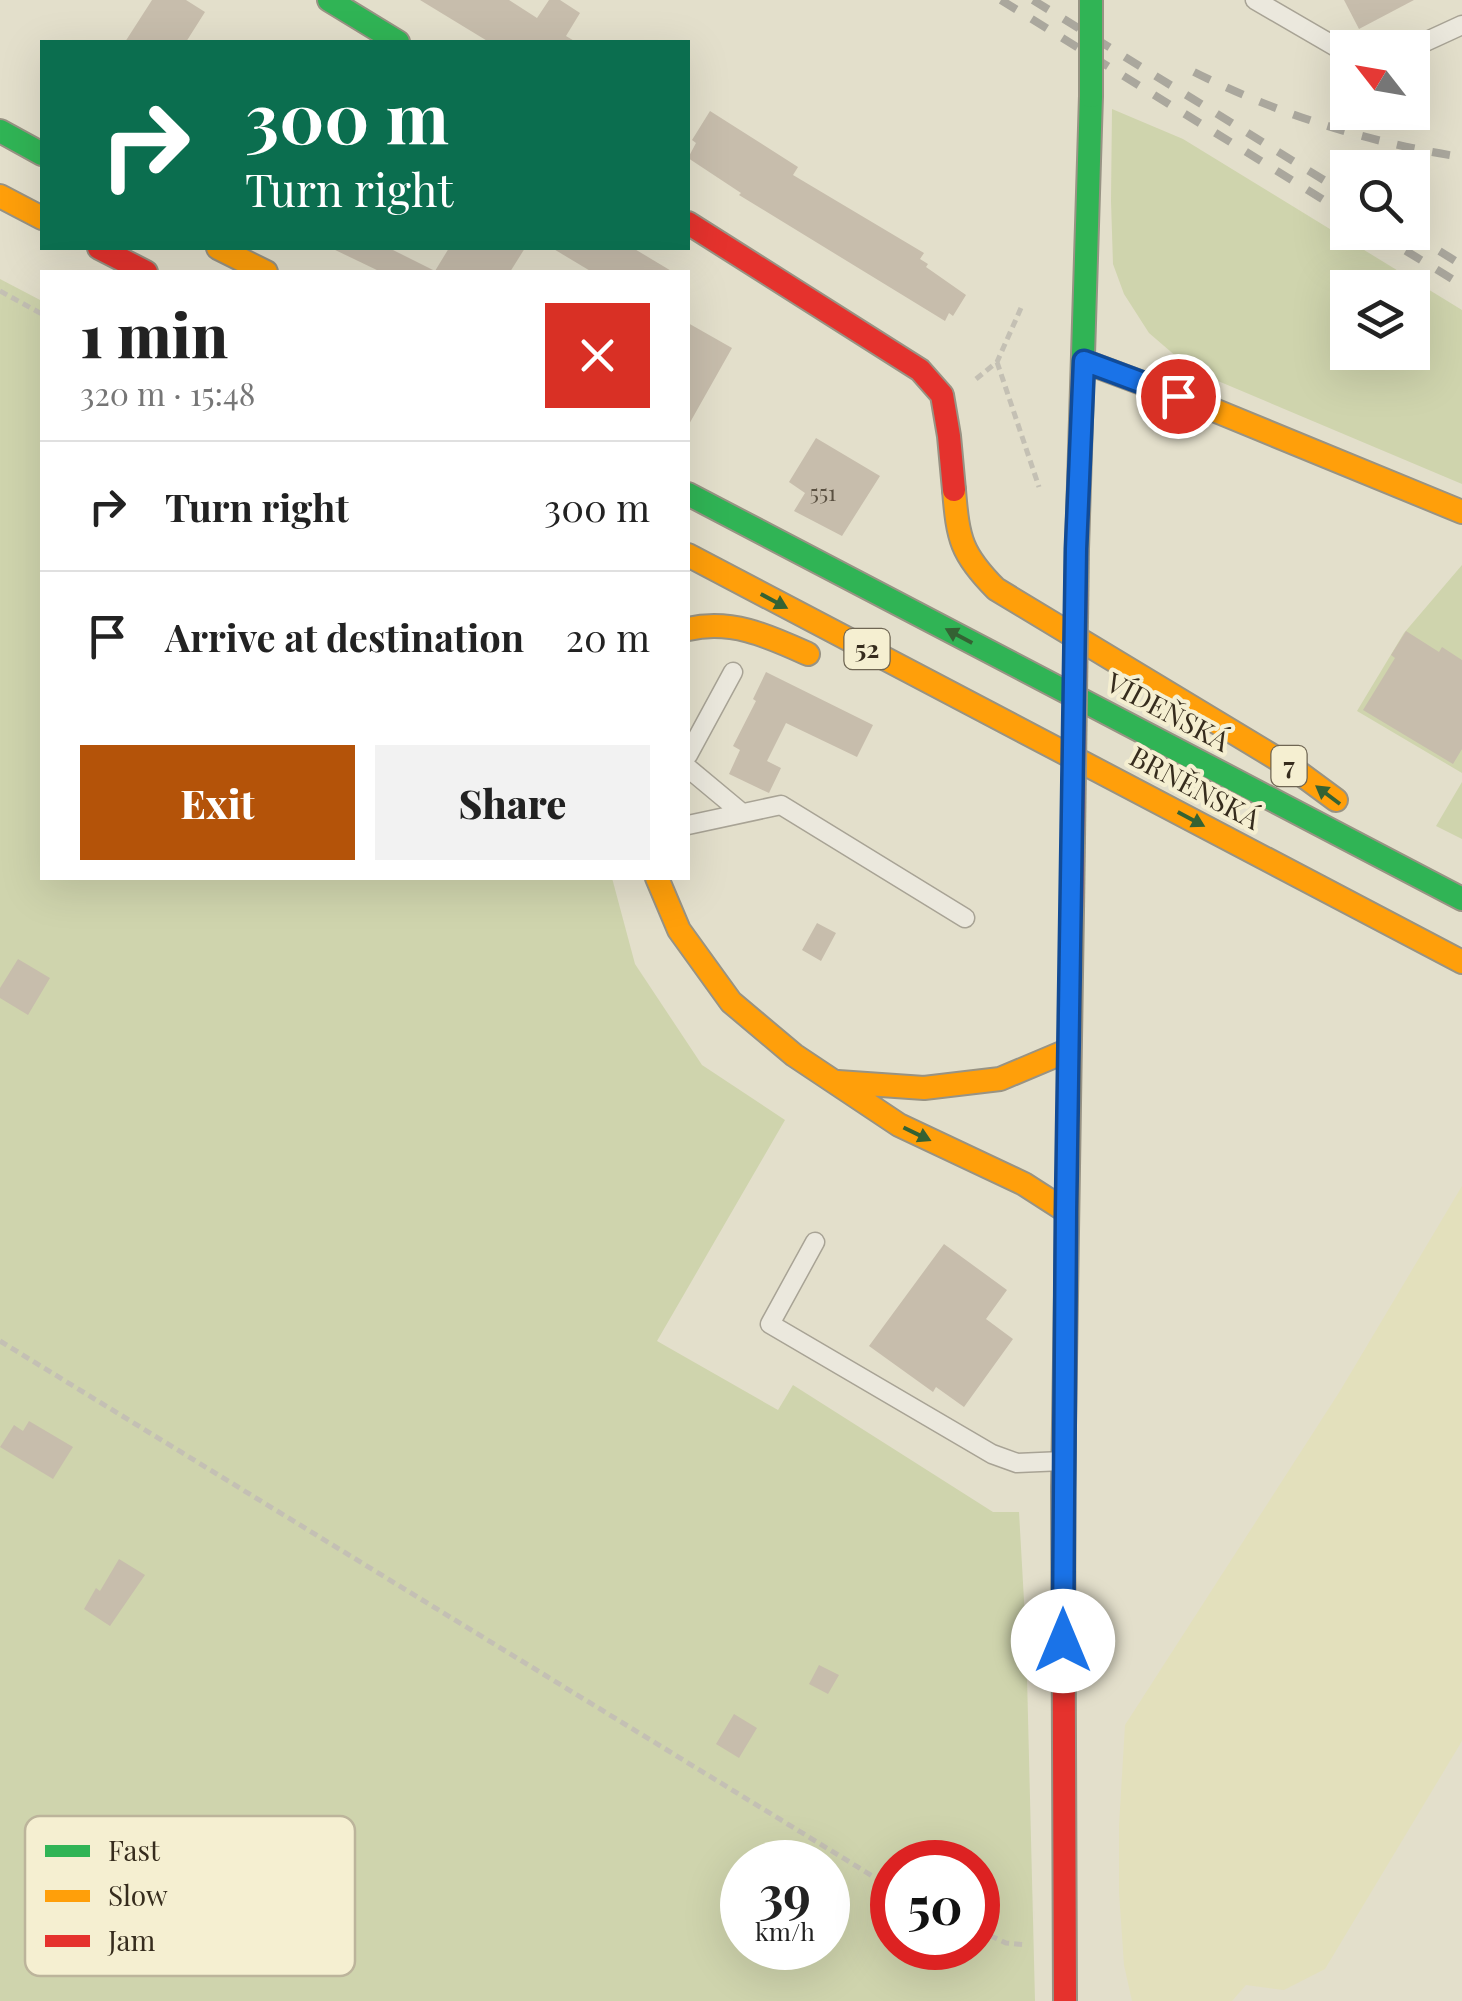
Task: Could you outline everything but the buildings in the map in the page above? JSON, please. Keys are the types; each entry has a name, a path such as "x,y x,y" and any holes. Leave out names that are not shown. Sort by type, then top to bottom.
{"main road":[{"path":"329,0 395,40"},
{"path":"1064,2001 1066,1212 1076,549 1091,0"},
{"path":"0,131 40,153"},
{"path":"0,196 40,217"},
{"path":"690,224 920,370 942,395"},
{"path":"103,250 142,270"},
{"path":"222,250 262,270"},
{"path":"1084,361 1462,512"},
{"name":"7","path":"942,395 959,544 974,568 996,588 1294,769 1462,897"},
{"name":"VÍDEŇSKÁ","path":"690,495 1462,897"},
{"name":"BRNĚNSKÁ","path":"690,557 1462,962"},
{"path":"690,629 720,624 743,626 834,666"},
{"path":"907,697 970,703"},
{"path":"659,880 679,930 731,1002 794,1055 899,1125 1024,1184 1066,1212"},
{"path":"835,1082 924,1088 1000,1079 1069,1050"}],"lane":[{"path":"1256,0 1330,43"},
{"path":"1430,40 1462,25"},
{"path":"690,751 733,672"},
{"path":"690,770 742,813"},
{"path":"690,825 781,805 965,918"},
{"path":"814,1242 770,1324 992,1454 1017,1463 1063,1461"}],"path":[{"path":"0,291 40,313"},
{"path":"942,395 972,382 997,362 1021,308"},
{"path":"997,362 1040,488"},
{"path":"0,1341 870,1875"},
{"path":"1000,1939 1064,1950"}],"shaded area":[{"path":"1462,1186 1462,1741 1325,1969 1284,1990 1246,1985 1232,2001 1132,2001 1124,1965 1119,1892 1125,1725 1340,1391"}],"green space":[{"path":"1112,109 1183,139 1330,229 1330,250 1364,250 1397,270 1330,270 1330,370 1430,370 1430,290 1462,310 1462,484 1192,370 1149,333 1124,294 1113,264"},
{"path":"0,279 40,300 40,880 613,880 635,964 702,1065 785,1120 657,1341 778,1410 793,1385 993,1512 1019,1512 1035,2001 0,2001"},
{"path":"1462,565 1462,773 1357,711 1404,633"},
{"path":"1462,782 1462,839 1436,826"}],"railway":[{"path":"1001,0 1330,204"},
{"path":"1033,0 1330,184"},
{"path":"1194,72 1325,125 1393,144 1462,157"},
{"path":"1430,245 1462,265"},
{"path":"1405,250 1462,285"}],"traffic: fast":[{"path":"329,0 395,40"},
{"path":"1091,0 1091,96"},
{"path":"1077,549 1091,96"},
{"path":"0,131 40,153"},
{"path":"690,495 1462,899"}],"traffic: slow":[{"path":"0,196 40,217"},
{"path":"222,250 262,270"},
{"path":"1083,361 1462,512"},
{"path":"954,490 963,545 996,589 1294,769 1336,800"},
{"path":"690,556 1462,962"},
{"path":"690,629 735,628 808,654"},
{"path":"658,880 679,930 731,1002 794,1055 899,1125 1024,1184 1066,1211"},
{"path":"1063,1489 1072,910"},
{"path":"838,1082 924,1088 1000,1079 1069,1050"}],"traffic: jam":[{"path":"690,224 920,370 942,395 954,490"},
{"path":"103,250 142,270"},
{"path":"1072,910 1077,549"},
{"path":"1063,1489 1065,2001"}],"route":[{"path":"1063,1641 1076,549 1084,361 1178,396"}]}
